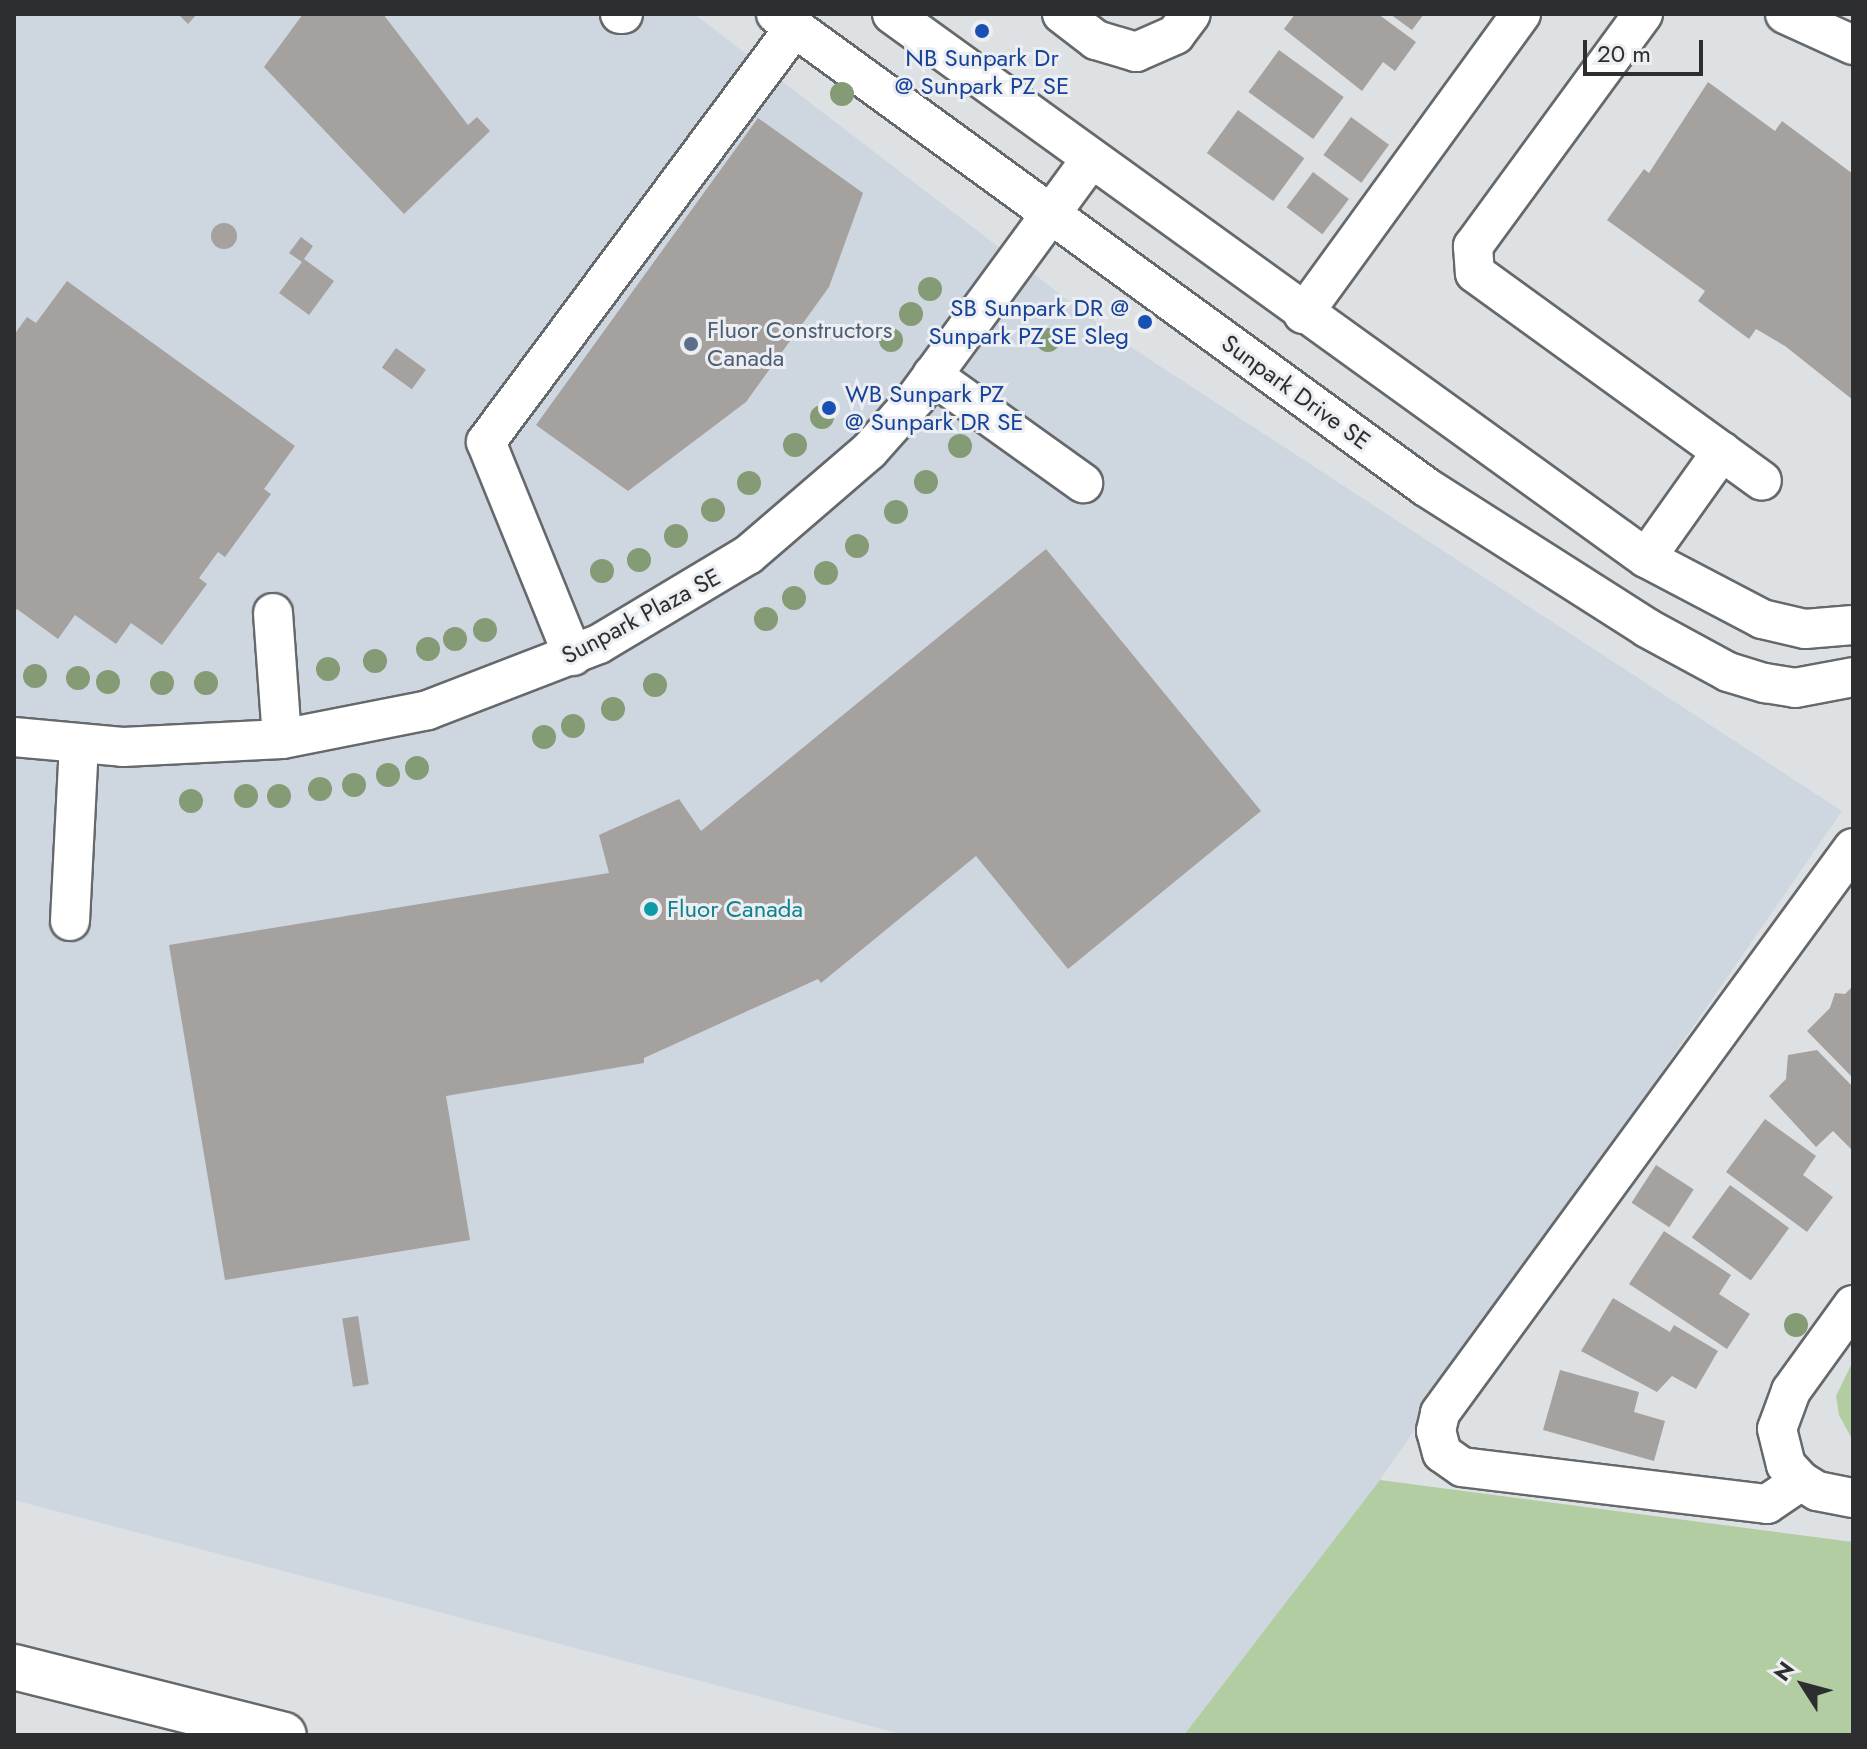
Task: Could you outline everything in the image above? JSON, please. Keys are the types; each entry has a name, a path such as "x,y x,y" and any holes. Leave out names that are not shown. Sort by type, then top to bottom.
{"highway":[{"path":"14,1667 284,1735"}],"street":[{"path":"892,14 1303,314 1646,558 1762,619 1805,629 1853,625"},
{"path":"1062,14 1096,40 1136,52 1175,35 1191,14"},
{"path":"1303,314 1521,14"},
{"path":"1643,14 1473,246 1475,273 1762,481"},
{"path":"1785,14 1853,45"},
{"path":"573,656 486,442 786,21"},
{"name":"Sunpark Drive SE","path":"786,21 1426,487 1647,628 1728,672 1765,683 1795,688 1853,677"},
{"name":"Sunpark Plaza SE","path":"14,737 123,747 282,739 428,710 573,656 692,593 748,555 869,451 932,375 1091,159"},
{"path":"932,375 1083,483"},
{"path":"1646,558 1722,451"},
{"path":"273,613 282,739"},
{"path":"70,921 79,744"},
{"path":"1801,1481 1767,1504 1462,1467 1442,1453 1437,1421 1853,848"},
{"path":"1853,1305 1780,1410 1780,1449 1801,1481 1817,1491 1853,1498"}],"shaded area":[{"path":"14,14 694,14 1120,340 1842,811 1380,1480 1184,1735 905,1735 14,1500"}],"green space":[{"path":"1853,1361 1853,1441 1839,1415 1836,1396"},
{"path":"1380,1480 1853,1542 1853,1735 1184,1735"}],"building":[{"path":"178,14 197,14 188,24"},
{"path":"303,14 383,14 468,125 477,117 490,131 404,214 264,67"},
{"path":"1295,14 1378,14 1416,42 1395,71 1383,62 1362,91 1284,29"},
{"path":"1390,14 1424,14 1412,30"},
{"path":"1279,50 1344,97 1313,139 1248,92"},
{"path":"1708,82 1775,131 1782,121 1853,174 1853,400 1785,346 1756,329 1749,339 1698,301 1705,291 1607,220 1644,169 1649,173"},
{"path":"1238,110 1304,158 1273,201 1207,153"},
{"path":"1351,117 1389,145 1361,183 1323,155"},
{"name":"Fluor Constructors Canada","path":"758,118 863,193 829,287 746,402 628,491 536,425"},
{"path":"1313,172 1349,199 1322,234 1287,207"},
{"path":"224,223 233,227 237,236 233,245 224,249 215,245 211,236 215,227"},
{"path":"301,237 313,246 304,259 334,281 309,315 279,293 302,262 289,253"},
{"path":"67,281 295,446 264,489 271,494 225,557 218,552 199,578 207,584 162,645 131,623 116,644 75,615 58,639 17,609 14,613 14,335 27,317 36,323"},
{"path":"396,348 426,370 412,389 382,367"},
{"name":"Fluor Canada","path":"1046,549 1261,811 1068,969 976,856 821,983 818,979 644,1058 644,1063 446,1096 470,1240 225,1280 169,945 609,873 599,835 679,799 701,831"},
{"path":"1853,986 1853,1078 1807,1031 1830,1008 1835,993 1845,994"},
{"path":"1817,1050 1853,1087 1853,1151 1833,1131 1816,1147 1769,1096 1786,1079 1788,1055"},
{"path":"1765,1119 1816,1156 1803,1175 1833,1197 1807,1232 1726,1172"},
{"path":"1656,1165 1694,1190 1669,1227 1631,1203"},
{"path":"1730,1185 1789,1228 1751,1280 1692,1238"},
{"path":"1664,1231 1731,1275 1719,1294 1750,1314 1727,1349 1629,1284"},
{"path":"1613,1298 1670,1332 1674,1325 1718,1351 1696,1389 1672,1376 1657,1392 1581,1351"},
{"path":"358,1316 369,1384 353,1387 342,1319"},
{"path":"1560,1370 1639,1392 1634,1412 1665,1421 1654,1461 1543,1430"}],"place":[{"name":"NB Sunpark Dr @ Sunpark PZ SE","path":"982,31"},
{"name":"SB Sunpark DR @ Sunpark PZ SE Sleg","path":"1145,322"},
{"name":"Fluor Constructors Canada","path":"691,344"},
{"name":"WB Sunpark PZ @ Sunpark DR SE","path":"829,408"},
{"name":"Fluor Canada","path":"651,909"}]}
